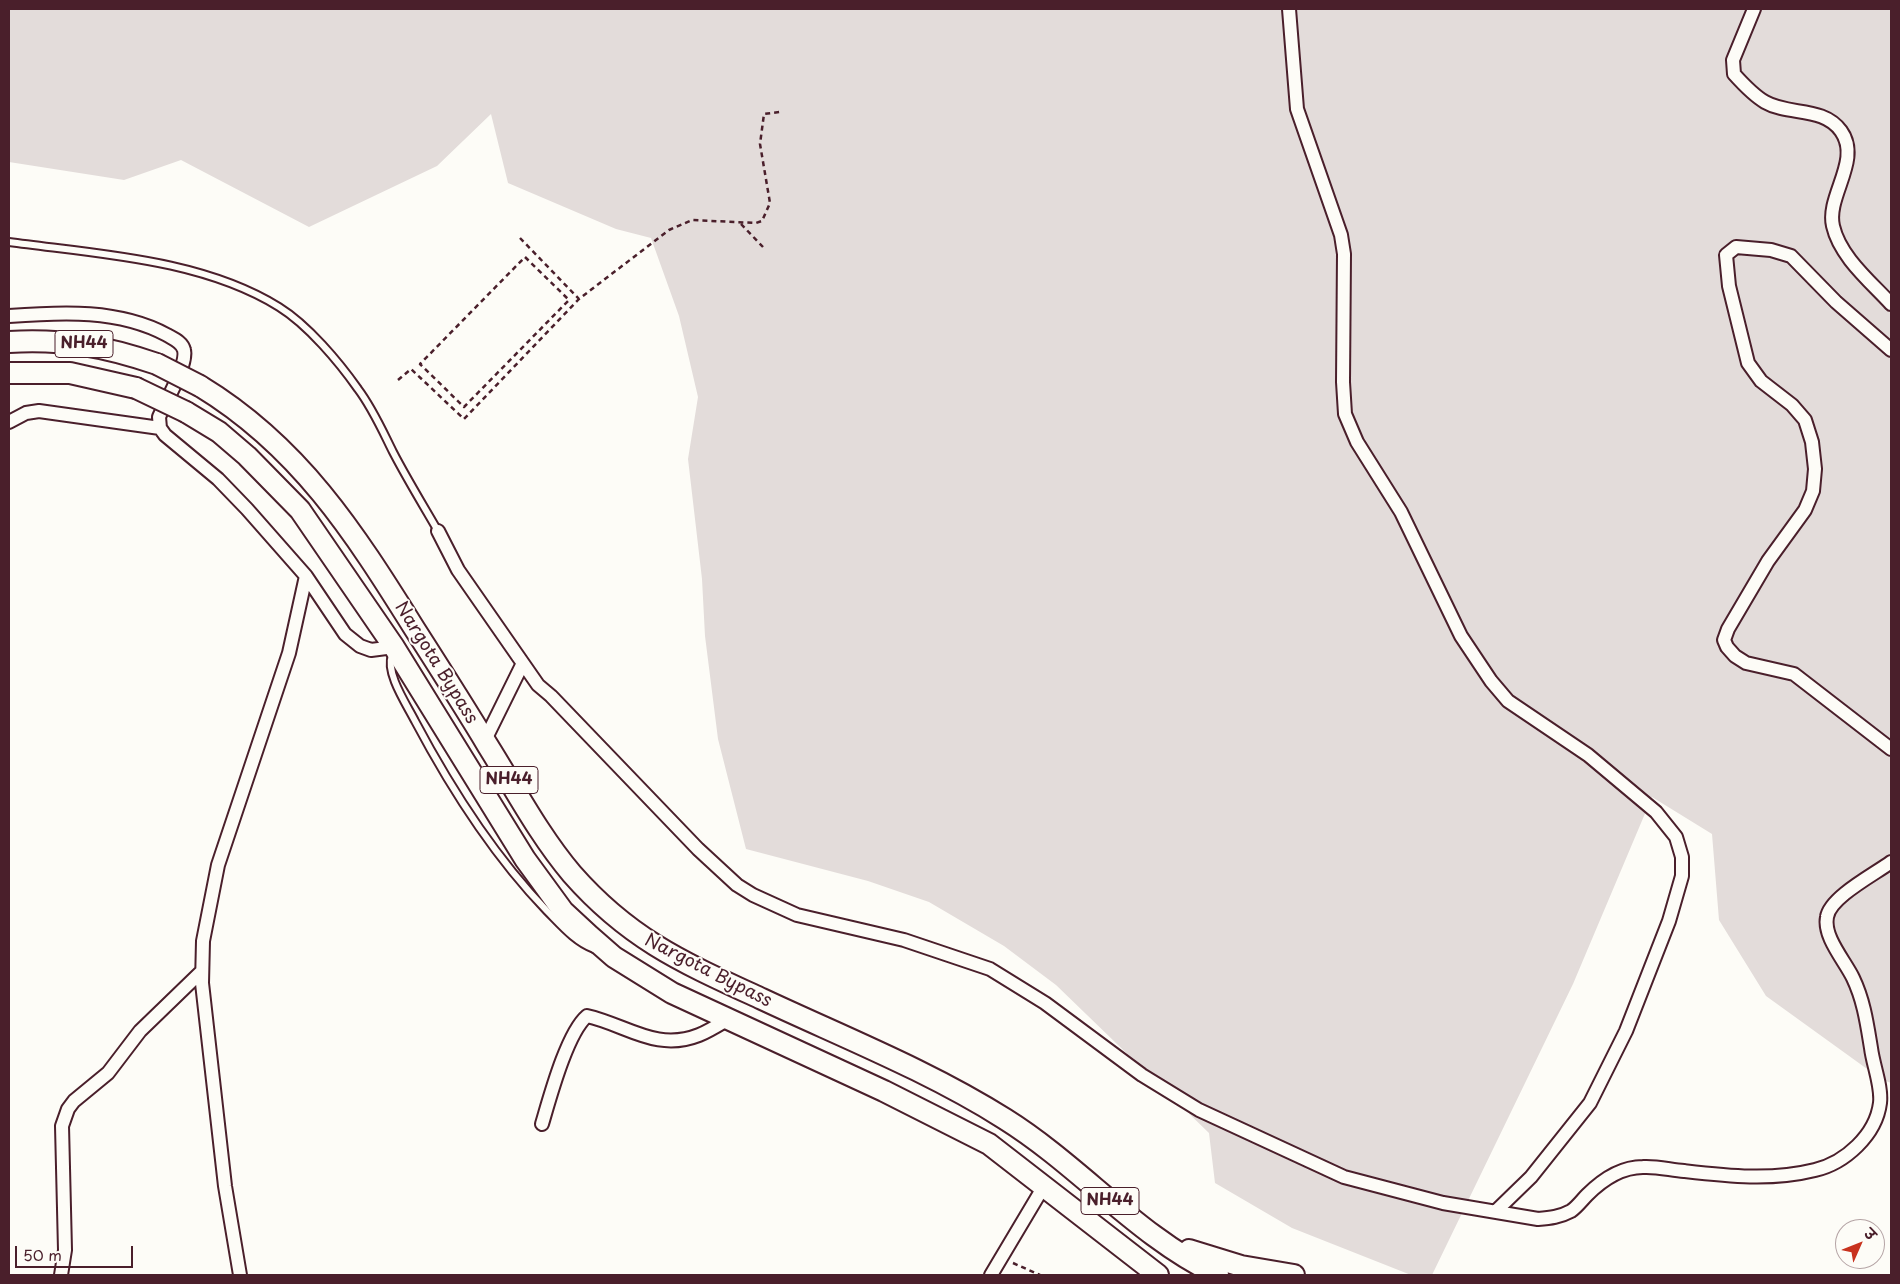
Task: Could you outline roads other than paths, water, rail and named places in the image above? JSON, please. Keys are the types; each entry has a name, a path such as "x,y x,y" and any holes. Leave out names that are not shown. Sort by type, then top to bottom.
{"highway":[{"name":"Nargota Bypass","path":"9,342 66,342 96,346 157,364 200,386 260,427 308,476 390,590 552,849 594,898 637,935 664,952 911,1068 1007,1120 1159,1240 1218,1275"},
{"name":"Nargota Bypass","path":"9,373 70,373 136,388 186,412 219,432 247,456 300,510 394,648 544,887 563,910 614,957 672,993 730,1018 884,1091 988,1144 1158,1275"},
{"path":"1159,1240 1241,1266 1294,1275"}],"street":[{"path":"1289,9 1297,108 1341,235 1344,254 1343,382 1345,414 1357,442 1401,512 1461,636 1491,680 1508,701 1588,755 1640,797 1667,824 1676,837 1682,857 1682,876 1669,921 1626,1031 1590,1103 1531,1177 1496,1210"},
{"path":"1754,9 1733,60 1734,74 1766,102 1826,118 1842,131 1847,141 1847,151 1832,216 1833,227 1839,242 1850,260 1891,304"},
{"path":"1891,350 1836,302 1791,256 1772,250 1736,248 1726,256 1729,286 1748,363 1761,381 1792,406 1805,420 1812,442 1814,469 1813,490 1805,510 1768,561 1728,629 1724,640 1727,648 1746,663 1794,674 1891,748"},
{"path":"9,316 61,312 98,315 156,329 179,342 184,348 184,361 159,417 160,428 165,435 218,478 306,576 345,634 360,646 372,650 394,648"},
{"path":"9,422 26,413 39,411 160,428"},
{"path":"438,531 458,570 522,665 538,685 551,696 698,849 737,885 753,895 797,915 904,940 990,969 1045,1003 1142,1075 1199,1110 1344,1177 1442,1203 1496,1210 1538,1219 1562,1215 1572,1210 1608,1178 1623,1170 1642,1167 1740,1177 1775,1177 1817,1170 1838,1161 1865,1138 1874,1123 1880,1103 1864,1006 1854,979 1829,934 1827,916 1836,901 1891,862"},
{"path":"240,1275 225,1186 201,972 203,941 218,865 289,653 306,576"},
{"path":"485,740 522,665"},
{"path":"61,1275 65,1250 62,1126 68,1108 108,1073 140,1031 201,972"},
{"path":"542,1124 570,1044 580,1021 587,1016 653,1040 672,1042 699,1035 730,1018"},
{"path":"991,1275 1003,1258 1044,1186"}],"lane":[{"path":"9,242 140,259 228,281 280,308 315,337 358,388 380,422 392,451 438,531"}]}
